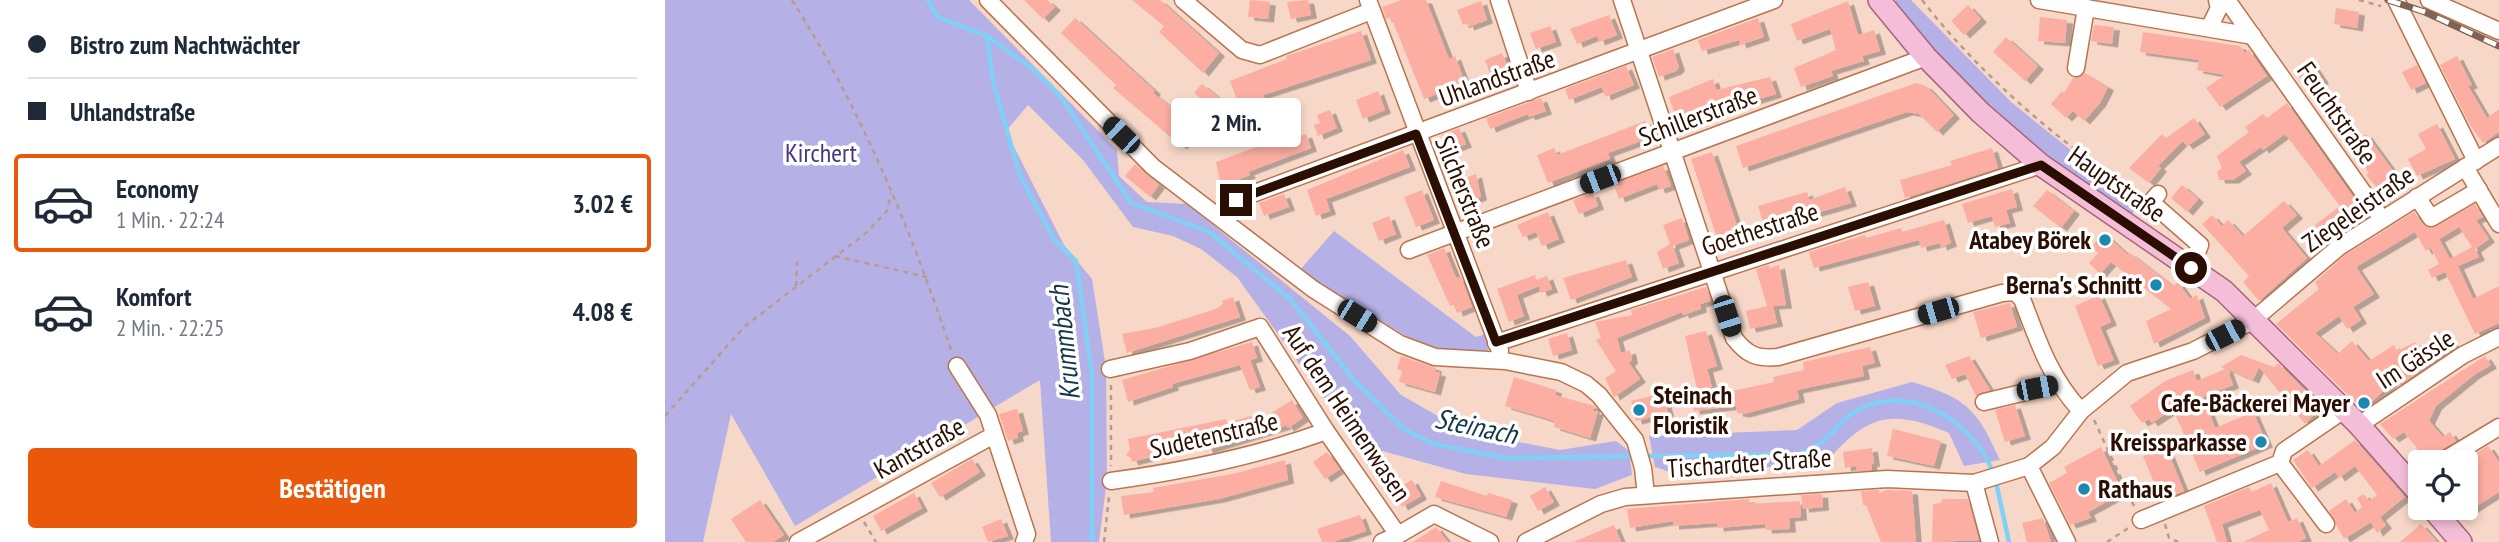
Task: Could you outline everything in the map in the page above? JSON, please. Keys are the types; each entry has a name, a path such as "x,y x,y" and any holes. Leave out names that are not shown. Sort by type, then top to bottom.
{"main road":[{"name":"Hauptstraße","path":"1879,0 1926,57 1981,113 2041,165 2224,291 2408,476"},
{"path":"2442,520 2461,542"}],"street":[{"path":"988,0 1153,167 1313,289 1400,344 1435,357 1505,361 1561,372 1586,384 1599,395 1638,449 1646,495"},
{"path":"1183,0 1242,50 1260,55 1370,6"},
{"path":"1499,0 1529,92"},
{"path":"1622,0 1734,338 1744,351 1759,358 1778,357 2002,293 2015,292 2022,299 2046,363 2059,384 2084,409"},
{"name":"Uhlandstraße","path":"1236,200 1774,0"},
{"path":"2039,0 2210,26 2253,36"},
{"path":"2210,26 2219,8 2217,0"},
{"name":"Feuchtstraße","path":"2228,0 2382,219"},
{"path":"2429,0 2499,32"},
{"name":"Silcherstraße","path":"1370,6 1416,134 1505,361"},
{"path":"2398,6 2471,164 2479,190 2499,224"},
{"path":"2076,68 2086,8"},
{"name":"Schillerstraße","path":"1409,250 1926,57"},
{"name":"Ziegeleistraße","path":"2084,409 2135,369 2193,351 2252,321 2339,247 2499,146"},
{"name":"Goethestraße","path":"1496,342 2041,165"},
{"path":"2417,197 2431,218 2479,190"},
{"path":"2155,198 2200,245 2191,268"},
{"name":"Auf dem Heimenwasen","path":"1111,369 1190,351 1260,327 1326,431 1398,535 1434,514 1490,542"},
{"name":"Im Gässle","path":"2280,463 2284,451 2351,418 2499,337"},
{"name":"Kantstraße","path":"798,542 994,435 988,415 957,366"},
{"path":"1984,402 2059,384"},
{"name":"Tischardter Straße","path":"1526,542 1601,504 1646,495 1887,479 1980,482 2029,466 2053,447 2084,409"},
{"path":"2461,450 2499,427"},
{"name":"Sudetenstraße","path":"1111,481 1192,470 1256,455 1326,431"},
{"path":"994,435 1027,534 1024,542"},
{"path":"2147,517 2280,463 2326,524"},
{"path":"2029,466 2067,542"},
{"path":"1980,482 1990,542"},
{"path":"1382,542 1398,535"}],"path":[{"path":"792,0 854,114 891,192 927,277 957,366"},
{"path":"797,0 797,8"},
{"path":"1922,0 1945,30 2036,116 2109,175 2155,198"},
{"path":"2359,0 2398,6"},
{"path":"665,416 744,327 834,255 866,233 887,211 891,192"},
{"path":"834,255 927,277"},
{"path":"796,286 797,262"},
{"path":"1104,542 1111,481 1111,369"},
{"path":"2084,409 2147,517"},
{"path":"857,510 876,542"},
{"path":"2107,542 2147,517 2163,519 2169,538 2178,542"}],"green space":[{"name":"Kirchert","path":"665,0 969,0 1117,150 1119,176 1147,202 1187,204 1350,336 1401,395 1466,432 1560,450 1616,441 1629,451 1632,475 1595,489 1466,474 1357,444 1237,277 1201,249 1173,236 1133,227 1083,160 1028,105 1006,131 1064,245 1092,279 1106,368 1107,479 1099,542 1051,542 1040,380 795,526 731,414 703,542 665,542"},
{"path":"1896,0 1911,0 2011,102 2139,205 2128,219 2039,157 1956,81 1894,9"},
{"path":"1334,231 1476,337 1486,334 1488,350 1479,356 1443,353 1421,345 1299,271"},
{"path":"1912,382 1946,394 1968,408 1977,417 2000,460 1964,466 1949,433 1910,420 1894,419 1866,426 1839,448 1824,465 1667,471 1655,467 1649,436 1797,430 1837,403"}],"building":[{"path":"1024,0 1047,0 1055,7 1043,19"},
{"path":"1132,0 1160,0 1219,53 1203,73 1159,32 1164,26"},
{"path":"1250,0 1270,2 1268,19 1248,17"},
{"path":"1308,0 1311,15 1291,19 1287,2"},
{"path":"1401,0 1426,0 1449,59 1455,56 1467,88 1449,95 1447,90 1424,99 1391,17 1386,19 1382,7"},
{"path":"1481,1 1487,20 1468,27 1467,23 1463,25 1457,10"},
{"path":"1848,1 1858,35 1874,30 1880,51 1862,56 1864,61 1831,71 1833,76 1801,87 1794,68 1836,50 1830,29 1797,41 1791,24"},
{"path":"1968,5 1981,19 1964,35 1951,21"},
{"path":"2336,8 2359,12 2357,28 2334,24"},
{"path":"1609,15 1617,35 1599,42 1597,36 1577,44 1570,29"},
{"path":"2040,17 2067,20 2065,43 2038,41"},
{"path":"1075,18 1155,91 1153,93 1197,127 1181,146 1113,88 1116,85 1061,33"},
{"path":"1758,18 1764,37 1740,45 1739,40 1702,51 1698,40"},
{"path":"2094,25 2114,27 2112,44 2091,41"},
{"path":"1550,26 1556,42 1536,49 1530,33"},
{"path":"1361,31 1371,60 1263,95 1271,117 1248,128 1230,81 1287,59 1286,56"},
{"path":"2143,32 2240,46 2245,53 2249,50 2267,76 2220,107 2206,88 2225,75 2197,70 2199,60 2140,52"},
{"path":"2006,37 2038,66 2025,81 1993,52"},
{"path":"1673,49 1679,67 1676,71 1659,77 1652,57"},
{"path":"1502,53 1509,71 1491,77 1485,60"},
{"path":"2457,56 2472,85 2468,86 2487,118 2499,109 2499,132 2483,143 2470,125 2440,65"},
{"path":"2311,62 2323,80 2309,90 2296,72"},
{"path":"2417,65 2426,83 2411,90 2402,72"},
{"path":"1626,66 1634,85 1605,97 1602,87 1569,100 1565,89"},
{"path":"2085,73 2108,87 2100,103 2084,121 2073,111 2066,118 2051,104 2062,91 2064,93 2073,78"},
{"path":"1770,77 1776,94 1678,124 1669,97 1713,79 1716,90"},
{"path":"1916,83 1926,86 1954,115 1937,132 1919,114 1907,112 1743,168 1736,146"},
{"path":"1202,84 1231,108 1223,117 1194,93"},
{"path":"1378,91 1385,110 1363,119 1356,100"},
{"path":"1541,98 1546,111 1529,117 1528,114 1490,129 1486,118"},
{"path":"2287,103 2365,214 2328,242 2315,225 2340,206 2285,134 2263,150 2261,147 2239,162 2246,171 2233,180 2219,180 2217,172 2222,168 2217,156 2249,132 2245,127 2263,114 2267,118"},
{"path":"1330,110 1337,128 1318,136 1314,125 1320,123 1317,115"},
{"path":"2194,118 2205,134 2187,146 2183,141 2158,166 2161,168 2149,183 2129,168 2162,134 2166,138"},
{"path":"1645,121 1652,137 1608,153 1610,159 1548,183 1537,155 1554,148 1557,155"},
{"path":"2437,124 2455,159 2417,176 2408,159 2426,149 2418,134"},
{"path":"1459,128 1466,144 1448,151 1442,135"},
{"path":"1306,134 1311,148 1248,172 1250,175 1221,186 1216,162 1270,142 1272,146"},
{"path":"2366,134 2402,183 2385,197 2366,175 2369,173 2350,146"},
{"path":"1992,148 1998,168 1905,198 1900,180 1952,165 1950,161"},
{"path":"1403,150 1410,167 1326,199 1330,211 1316,216 1307,190"},
{"path":"1712,152 1742,240 1720,247 1691,159"},
{"path":"1135,164 1159,185 1150,197 1125,176"},
{"path":"1663,166 1671,186 1659,190 1657,184 1619,199 1615,188 1619,187 1617,183"},
{"path":"1476,174 1481,197 1462,203 1455,182"},
{"path":"2182,185 2198,199 2187,212 2171,198"},
{"path":"1845,187 1851,203 1765,228 1758,206 1807,192 1809,200"},
{"path":"2012,189 2017,207 2006,210 2010,223 1995,227 1992,216 1968,223 1962,204"},
{"path":"1422,190 1434,220 1416,227 1404,197"},
{"path":"2047,190 2074,211 2061,228 2033,206"},
{"path":"1593,193 1598,206 1579,214 1573,200"},
{"path":"1284,194 1289,207 1264,216 1259,203"},
{"path":"2284,201 2297,215 2282,228 2307,258 2259,301 2243,282 2249,276 2202,224 2212,215 2222,226 2228,220 2243,236"},
{"path":"2475,204 2483,217 2476,220 2489,239 2475,249 2479,257 2458,266 2473,299 2499,286 2499,323 2475,334 2445,272 2432,278 2428,270 2439,264 2431,248 2426,251 2415,232 2356,267 2374,294 2353,307 2361,320 2347,329 2339,316 2315,333 2338,354 2352,341 2369,361 2394,345 2397,351 2415,342 2418,348 2446,332 2455,347 2398,386 2394,381 2363,410 2276,324 2319,289 2315,282 2345,255 2414,212 2423,224 2432,228","holes":["2459,227 2472,247 2450,259 2439,239"]},
{"path":"1548,212 1559,239 1542,246 1536,232 1523,237 1517,225"},
{"path":"1389,216 1396,234 1379,241 1372,223"},
{"path":"1682,218 1689,240 1673,246 1679,263 1663,269 1657,252 1670,244 1663,225"},
{"path":"1944,220 1951,243 1941,247 1940,243 1921,248 1919,240 1814,268 1809,252 1865,235 1866,238 1901,228 1902,232"},
{"path":"2104,233 2128,255 2130,253 2173,286 2178,282 2190,299 2197,295 2205,318 2154,344 2146,321 2171,309 2111,262 2100,274 2089,263 2098,253 2091,247"},
{"path":"1444,248 1456,278 1461,277 1472,307 1457,313 1454,305 1450,306 1427,255"},
{"path":"1626,260 1632,277 1571,300 1563,278"},
{"path":"1769,265 1770,268 1779,265 1786,305 1773,306 1777,323 1750,329 1746,311 1767,306 1756,269"},
{"path":"1535,275 1536,280 1547,276 1552,289 1541,293 1539,286 1517,295 1524,316 1509,322 1497,289"},
{"path":"1868,282 1875,306 1855,311 1848,287"},
{"path":"1706,287 1711,301 1700,304 1701,309 1683,315 1682,312 1617,338 1621,353 1630,350 1632,360 1629,363 1640,379 1614,397 1605,378 1616,371 1596,340 1601,338 1595,322 1632,315 1631,310"},
{"path":"2099,295 2111,322 2100,327 2114,360 2098,366 2075,306"},
{"path":"1233,297 1240,317 1127,353 1122,334 1155,328 1216,309 1223,304 1222,301"},
{"path":"2010,303 2017,327 1981,338 1973,312"},
{"path":"1706,331 1717,366 1707,369 1714,395 1774,382 1773,377 1804,370 1803,362 1870,347 1875,363 1862,366 1864,376 1797,390 1799,399 1744,414 1737,413 1736,406 1694,411 1691,400 1699,398 1685,336"},
{"path":"1567,333 1572,350 1553,356 1548,339"},
{"path":"1252,342 1257,358 1250,360 1260,387 1250,390 1240,365 1172,384 1173,387 1128,402 1122,380"},
{"path":"2241,355 2274,367 2278,363 2321,407 2305,424 2259,367 2253,380 2227,369 2233,385 2203,397 2215,428 2253,412 2267,444 2200,472 2173,409 2152,423 2149,419 2142,423 2130,406 2165,381 2193,370 2197,381 2225,369 2221,367"},
{"path":"1401,356 1436,368 1435,372 1440,373 1435,392 1399,382 1402,371 1397,369"},
{"path":"1969,356 1990,390 1976,396 1965,374 1952,379 1945,365"},
{"path":"2485,356 2491,365 2474,375 2436,406 2429,421 2443,437 2450,432 2456,441 2440,450 2416,450 2404,432 2393,439 2380,424"},
{"path":"1514,377 1556,390 1555,395 1595,406 1593,411 1598,411 1590,438 1554,427 1555,421 1505,406"},
{"path":"1663,393 1668,413 1636,421 1631,401"},
{"path":"1292,400 1303,418 1288,428 1283,421 1285,426 1207,450 1204,441 1173,447 1174,451 1132,462 1126,455 1130,450 1128,439 1226,419 1227,423 1264,412 1265,417"},
{"path":"2015,405 2025,436 2005,442 1995,410"},
{"path":"1017,409 1023,431 1017,433 1018,438 1008,441 999,414"},
{"path":"1893,429 1941,441 1934,466 1887,456"},
{"path":"2355,440 2405,497 2380,517 2386,525 2377,533 2371,522 2344,539 2329,511 2346,499 2355,513 2362,507 2357,498 2364,494 2369,501 2377,495 2355,466 2339,478 2335,472 2312,488 2293,460 2308,450 2319,466"},
{"path":"2488,446 2499,462 2499,492 2478,505 2478,452"},
{"name":"Rathaus","path":"2101,447 2123,493 2088,512 2091,518 2070,525 2049,483 2067,473 2064,467"},
{"path":"2166,447 2184,491 2161,500 2143,456"},
{"path":"1872,448 1872,470 1857,471 1856,466 1845,468 1843,452"},
{"path":"1327,452 1340,469 1325,479 1313,462"},
{"path":"972,459 980,472 940,497 931,483"},
{"path":"1285,460 1288,480 1219,499 1124,515 1121,496 1154,492 1153,488 1232,474"},
{"path":"1412,480 1421,496 1402,507 1393,491"},
{"path":"1441,481 1487,496 1488,493 1512,500 1506,517 1435,497"},
{"path":"2271,483 2288,522 2297,518 2306,538 2298,542 2243,542 2269,530 2260,510 2222,524 2227,542 2217,542 2204,506 2249,487 2252,492"},
{"path":"1545,487 1554,502 1538,511 1530,496"},
{"path":"1879,490 1879,493 1887,490 1912,491 1916,542 1881,542 1866,505 1863,505 1861,491"},
{"path":"914,493 922,508 881,531 873,516"},
{"path":"1822,494 1823,507 1803,509 1801,495"},
{"path":"1749,499 1749,504 1800,501 1801,517 1789,518 1790,529 1766,530 1765,524 1718,528 1717,523 1673,526 1673,521 1630,528 1627,509"},
{"path":"1942,499 1968,499 1979,540 1932,542 1933,504 1941,503"},
{"path":"760,500 784,535 773,542 746,542 731,519"},
{"path":"1360,515 1366,531 1333,542 1322,542 1317,529"},
{"path":"2043,518 2051,542 2027,542 2022,523"},
{"path":"1001,519 1008,536 988,542 982,527"},
{"path":"2421,524 2437,542 2400,542"},
{"path":"1614,525 1621,542 1573,542"},
{"path":"1436,527 1448,542 1413,542"}],"waterway":[{"name":"Steinach","path":"928,0 937,17 987,36 1033,69 1061,97 1131,203 1209,232 1291,300 1353,379 1405,430 1434,444 1506,458 1799,454 1821,443 1850,415 1871,405 1892,401 1914,403 1953,421 1984,453 1993,473"},
{"name":"Krummbach","path":"987,37 993,81 1020,176 1054,239 1076,261 1092,375 1092,542"},
{"name":"Steinach","path":"1996,482 2009,542"}],"railway":[{"path":"2388,0 2425,12 2499,46"}],"place":[{"name":"Atabey Börek","path":"2105,240"},
{"name":"Berna's Schnitt","path":"2156,285"},
{"name":"Cafe-Bäckerei Mayer","path":"2364,403"},
{"name":"Steinach Floristik","path":"1639,410"},
{"name":"Kreissparkasse","path":"2261,442"},
{"name":"Rathaus","path":"2084,489"}],"route":[{"path":"1236,200 1416,134 1496,342 2041,165 2191,268"}]}
